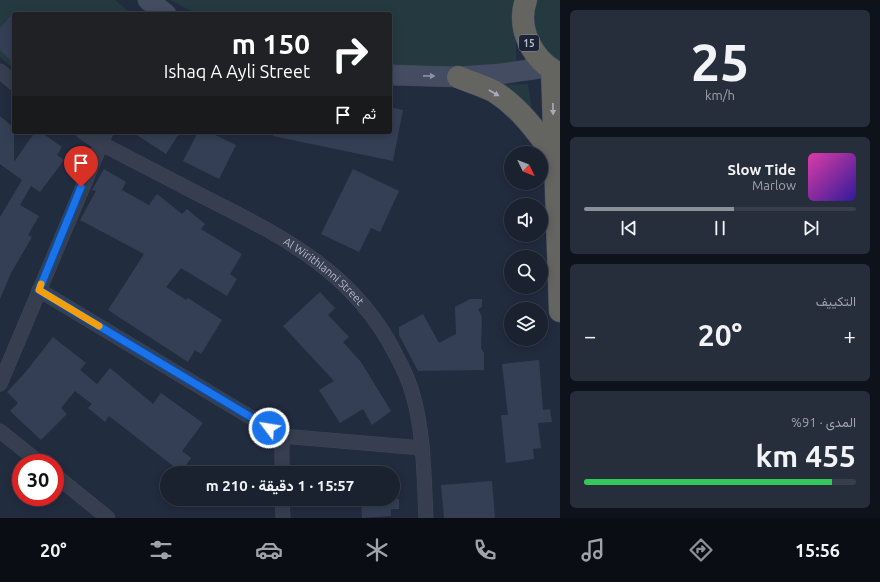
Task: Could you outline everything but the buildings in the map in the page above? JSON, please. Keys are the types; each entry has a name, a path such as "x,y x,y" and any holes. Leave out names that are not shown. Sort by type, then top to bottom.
{"highway":[{"name":"15","path":"526,0 523,23 527,40 535,54 553,70"},
{"path":"553,70 554,155 560,310"},
{"path":"458,77 495,92 516,109 537,131 554,155"}],"main road":[{"path":"148,0 163,12"},
{"path":"392,76 458,77 553,70"}],"street":[{"path":"0,71 12,81"},
{"name":"Al Wirithlanni Street","path":"90,134 103,138 273,232 331,272 351,289 368,309 390,342 413,394 422,448 426,518"},
{"path":"0,384 103,138"},
{"path":"39,290 282,436 422,448"},
{"path":"0,431 29,454"},
{"path":"282,436 282,466"},
{"path":"64,482 108,518"},
{"path":"282,506 282,518"}],"green space":[{"path":"0,0 115,0 130,12 12,12 12,67 0,57"},
{"path":"170,0 516,0 516,66 458,77 392,68 392,12 193,12"},
{"path":"531,0 560,0 560,71 537,52"},
{"path":"528,84 533,116 492,85"}],"slow traffic":[{"path":"41,284 39,290 99,326"}],"route":[{"path":"81,187 39,290 269,428"}]}
